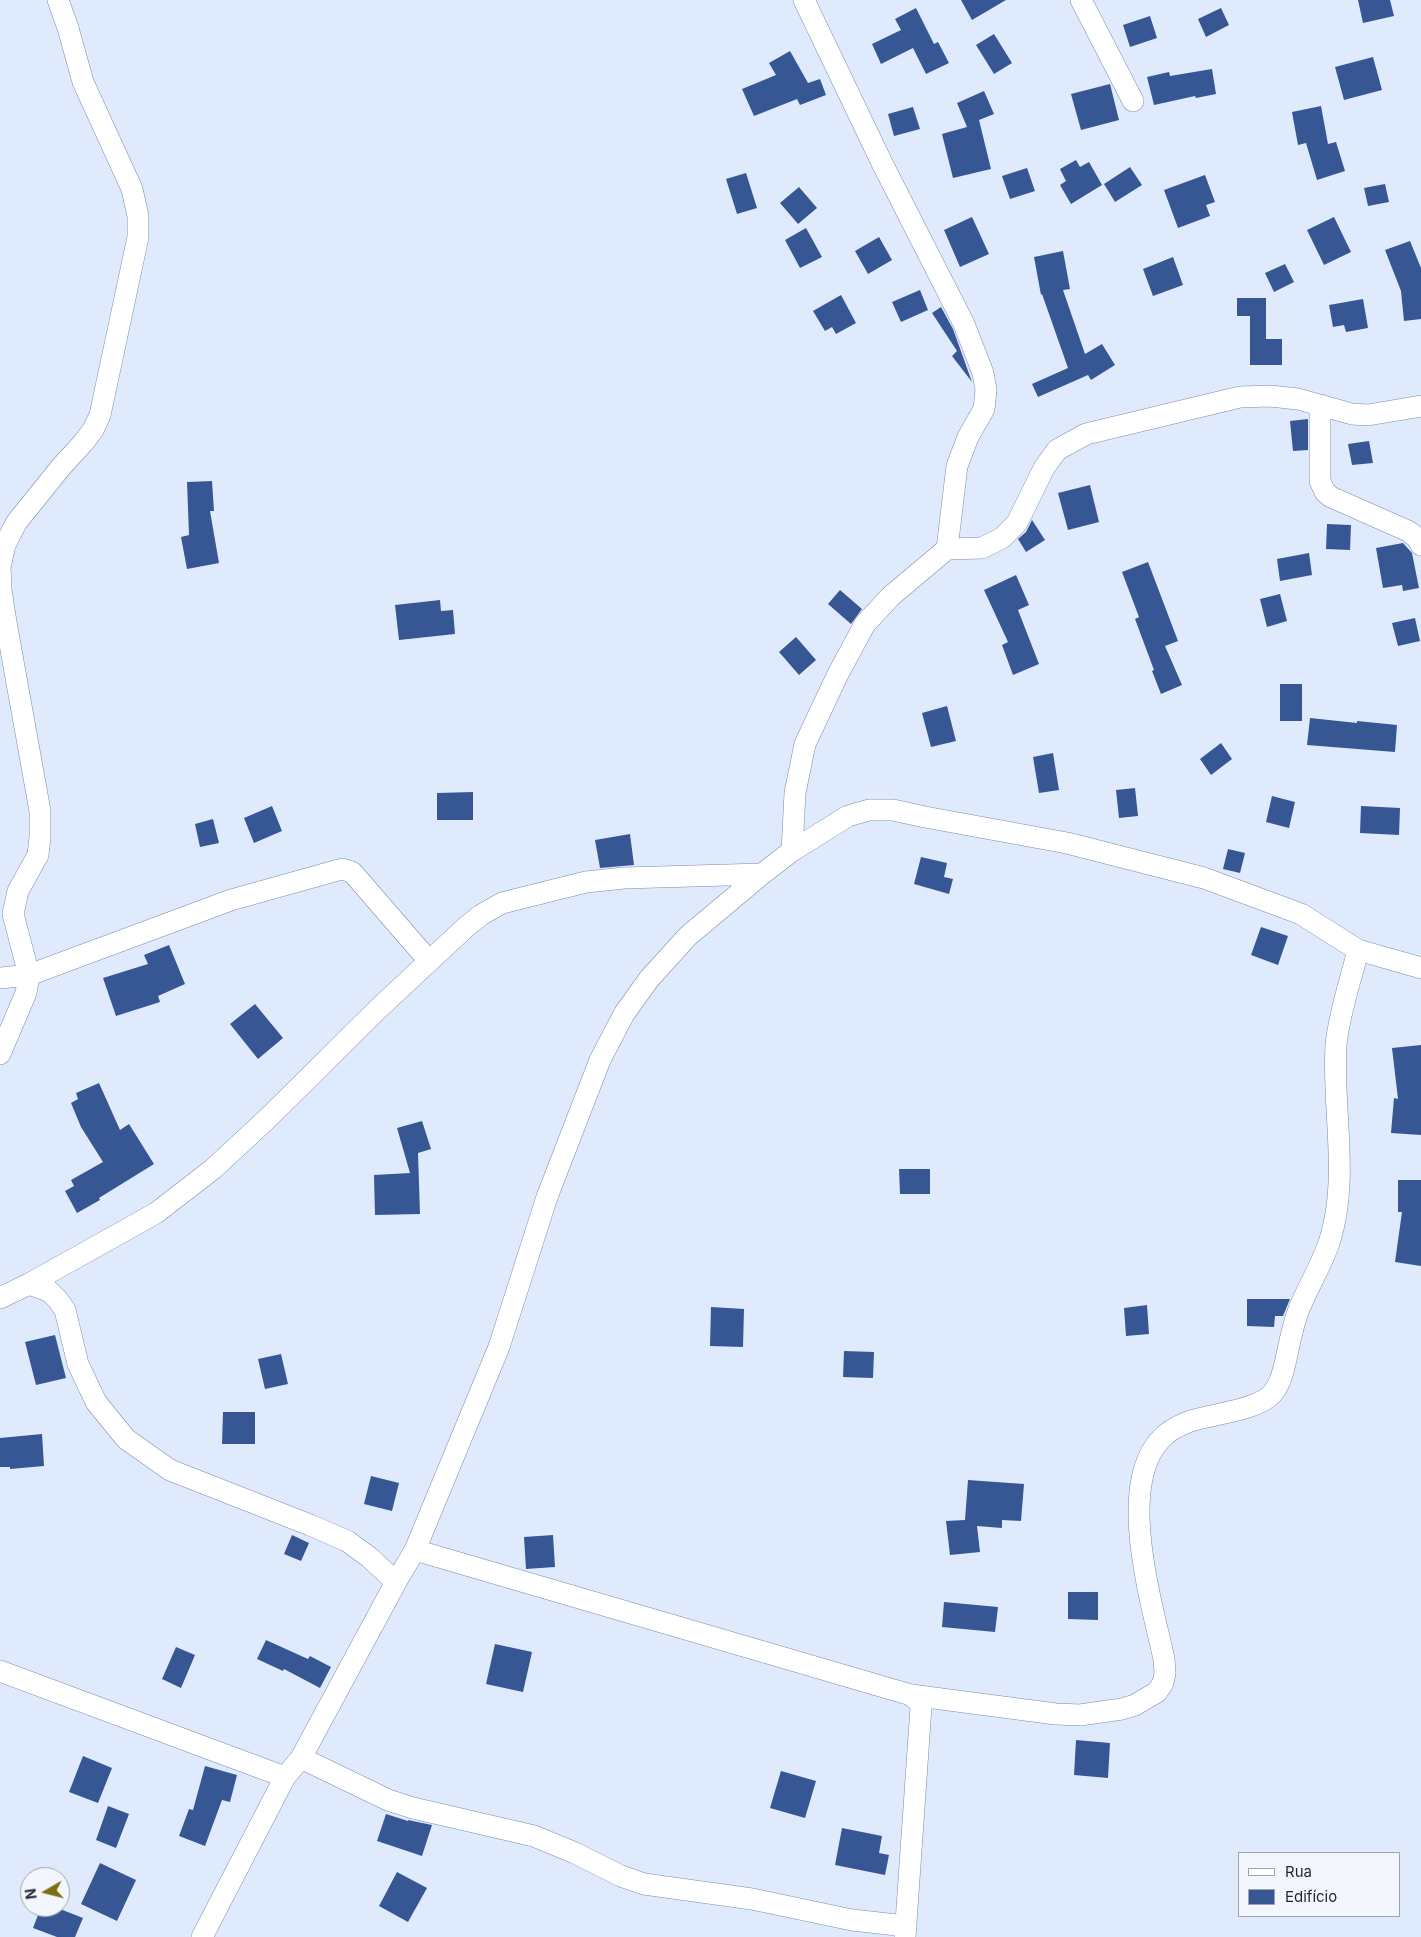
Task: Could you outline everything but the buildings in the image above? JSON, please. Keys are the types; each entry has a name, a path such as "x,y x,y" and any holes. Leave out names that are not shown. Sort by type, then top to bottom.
{"street":[{"path":"0,1054 26,993 29,975 13,914 18,891 38,855 40,812 6,622 1,590 0,567 5,545 16,523 83,443 93,430 100,415 138,237 138,216 132,190 83,82 58,0"},
{"path":"804,0 882,163 964,324 983,373 986,390 984,408 968,437 957,466 947,549"},
{"path":"1081,0 1133,100"},
{"path":"792,851 795,793 805,744 838,674 865,624 891,596 947,549 982,548 1002,538 1017,523 1044,468 1056,450 1086,434 1240,397 1270,396 1298,399 1352,414 1368,415 1421,406"},
{"path":"1320,404 1320,480 1325,492 1331,497 1408,531 1417,538 1421,545"},
{"path":"202,1937 285,1777 300,1758 415,1550 499,1347 547,1198 600,1060 624,1014 649,979 688,936 762,874 792,851 848,816 868,810 892,810 1067,843 1204,878 1301,914 1358,950 1421,968"},
{"path":"0,978 29,975 231,900 342,869 352,872 429,961"},
{"path":"0,1298 29,1284 156,1213 213,1169 429,961 481,915 502,903 586,882 624,878 762,874"},
{"path":"415,1550 911,1695 1056,1714 1080,1715 1122,1709 1136,1705 1153,1695 1163,1683 1166,1673 1142,1556 1138,1510 1142,1476 1150,1453 1160,1439 1172,1430 1189,1422 1256,1404 1271,1395 1280,1384 1298,1311 1328,1245 1336,1217 1340,1159 1336,1042 1358,950"},
{"path":"29,1284 49,1291 65,1310 78,1364 96,1402 126,1439 170,1470 347,1541 369,1557 396,1582"},
{"path":"0,1671 285,1777"},
{"path":"300,1758 388,1800 414,1808 534,1836 621,1876 644,1884 752,1899 905,1931 921,1707 918,1700 911,1695"}]}
